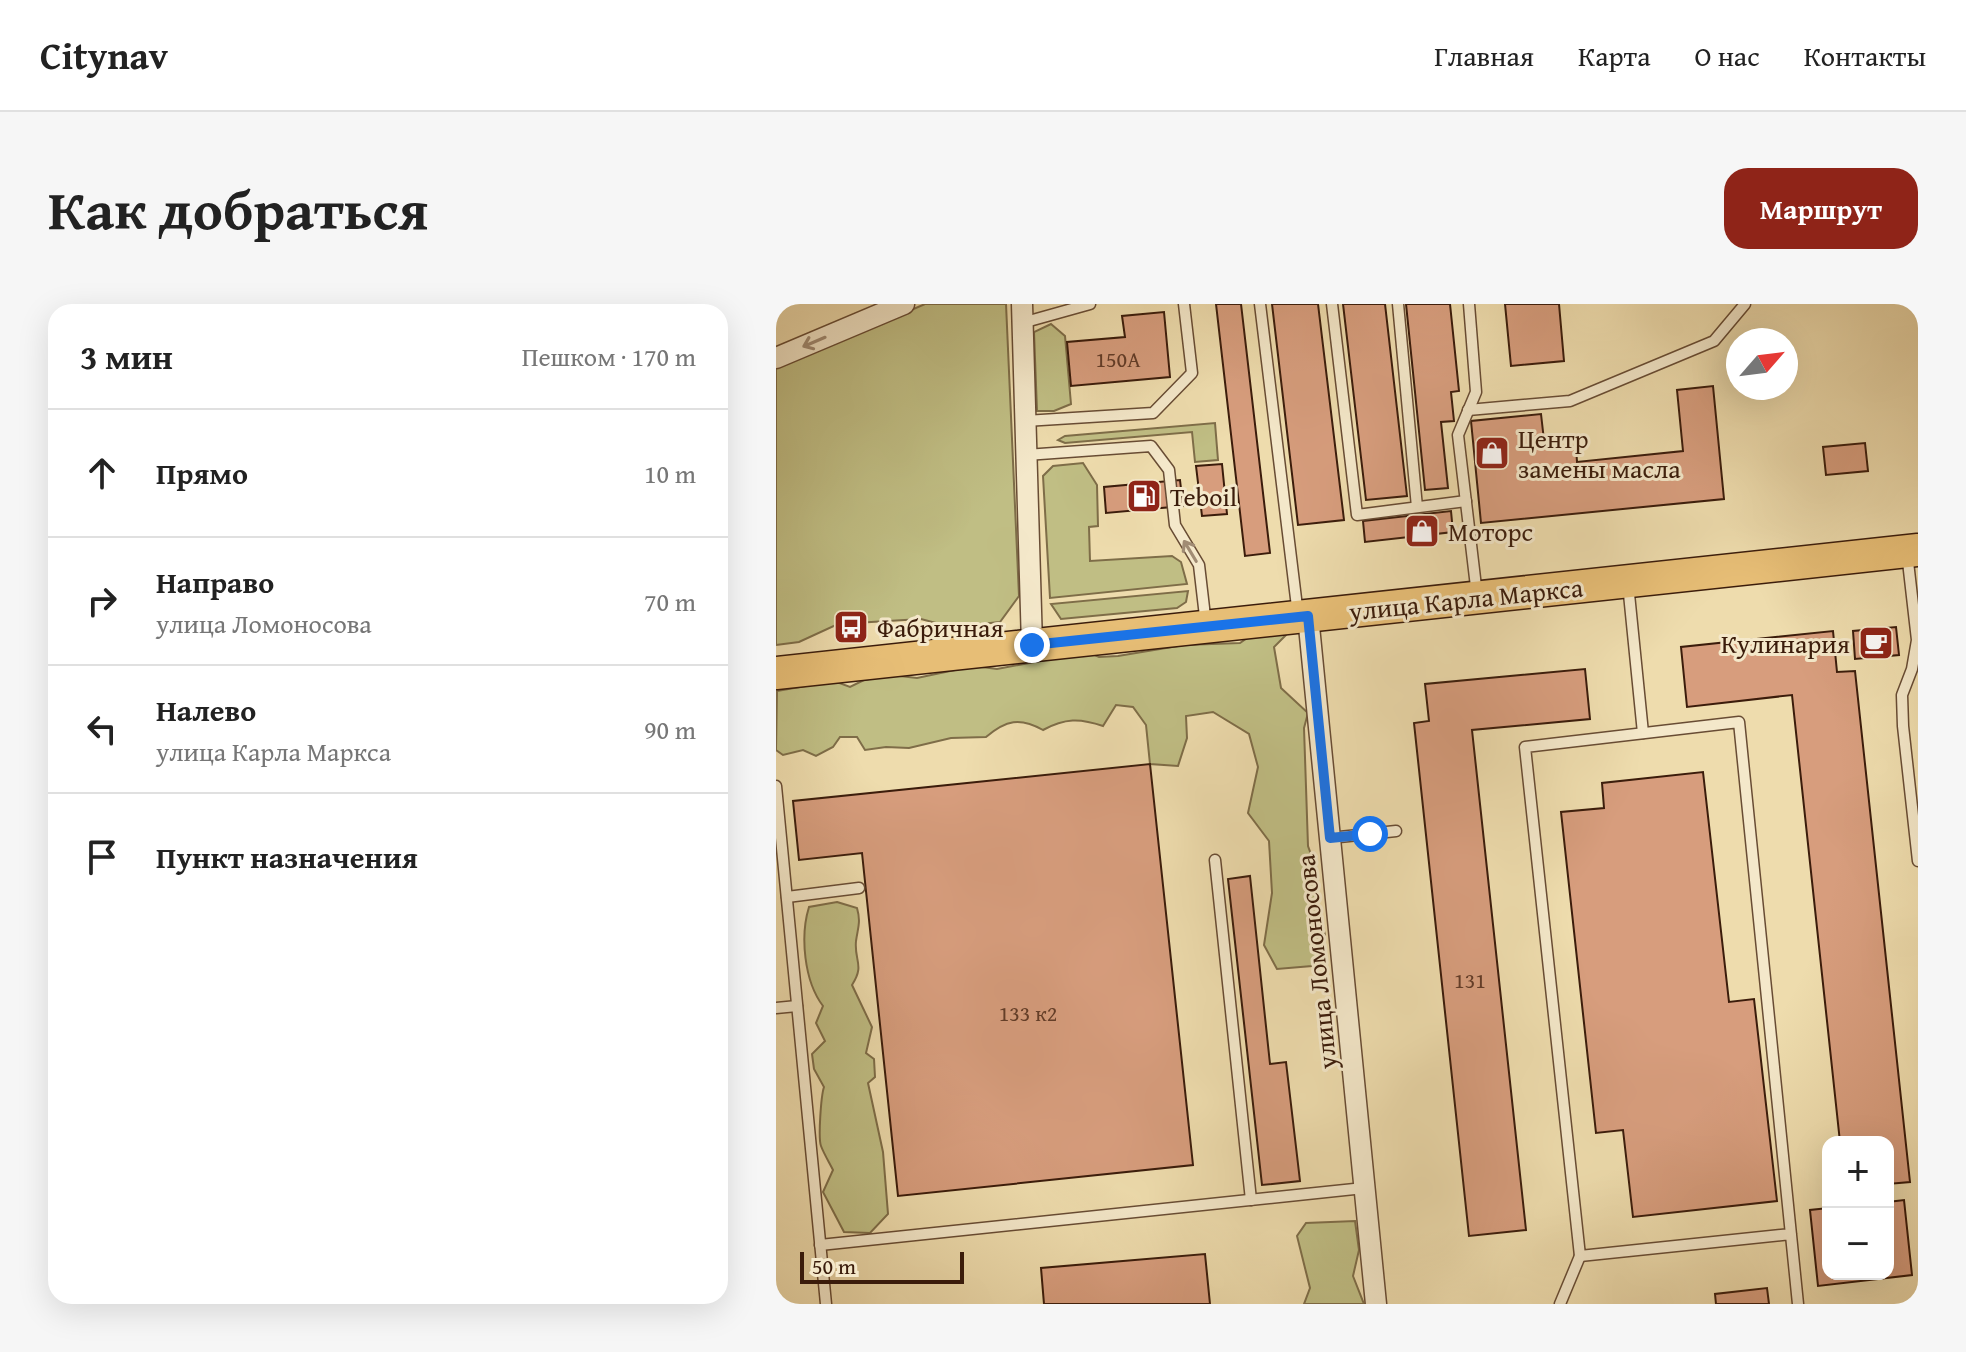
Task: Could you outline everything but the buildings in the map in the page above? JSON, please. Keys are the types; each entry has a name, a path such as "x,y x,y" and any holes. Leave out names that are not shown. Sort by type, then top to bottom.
{"main road":[{"name":"улица Карла Маркса","path":"776,673 1912,551"}],"street":[{"path":"776,358 904,304"},
{"path":"1022,314 1032,645"},
{"name":"улица Ломоносова","path":"1303,616 1330,838 1376,1304"}],"lane":[{"path":"1022,314 1090,304"},
{"path":"1025,421 1153,413 1192,373 1184,304"},
{"path":"1260,304 1303,616"},
{"path":"1332,304 1357,515 1466,501"},
{"path":"1398,304 1417,507"},
{"path":"1469,304 1476,392 1458,435 1477,597"},
{"path":"1468,410 1570,401 1714,341 1745,304"},
{"path":"1026,455 1151,446 1169,470 1175,525 1199,565 1206,627"},
{"path":"1912,551 1917,640 1912,669 1902,695 1918,861"},
{"path":"1628,581 1643,733"},
{"path":"1560,1304 1580,1256 1525,747 1739,722 1798,1304"},
{"path":"776,786 780,874 787,897 826,1304"},
{"path":"1330,838 1396,831"},
{"path":"1215,860 1251,1200"},
{"path":"787,897 859,888"},
{"path":"776,1008 797,1006"},
{"path":"820,1245 1364,1188"},
{"path":"1580,1256 1791,1234"}],"shaded area":[{"path":"925,304 1006,304 1019,596 1000,622 951,627 921,619 838,624 799,642 776,645 776,368"},
{"path":"1051,324 1065,336 1071,404 1054,411 1037,411 1034,332"},
{"path":"1215,423 1218,460 1195,462 1192,432 1065,443 1058,440 1065,436"},
{"path":"1083,463 1097,485 1098,526 1089,527 1090,561 1172,556 1181,562 1187,584 1050,598 1043,476 1053,466"},
{"path":"1188,591 1186,602 1177,608 1061,619 1051,604"},
{"path":"1288,633 1274,647 1281,688 1308,713 1304,728 1308,846 1318,874 1317,902 1325,935 1312,966 1277,969 1264,945 1272,893 1269,841 1248,813 1258,767 1249,734 1213,712 1186,716 1187,738 1178,766 1150,764 1146,725 1133,707 1116,705 1103,726 1073,720 1043,730 1027,723 1013,722 986,737 951,738 909,748 865,750 857,737 840,737 833,747 816,756 803,750 783,755 776,750 777,691 834,681 850,687 864,680 891,675 917,678 974,666 997,669 1088,652 1099,657 1118,656 1184,645 1240,643 1250,636"},
{"path":"837,902 857,908 858,968 852,985 872,1027 866,1053 874,1059 875,1077 868,1083 883,1152 888,1214 870,1233 844,1232 823,1192 833,1170 820,1142 824,1087 814,1069 812,1054 825,1041 816,1023 823,1006 808,971 804,944 809,907"},
{"path":"1355,1221 1359,1250 1353,1276 1364,1304 1304,1304 1310,1288 1297,1236 1306,1223"}],"place":[{"name":"Центр замены масла","path":"1492,453"},
{"name":"Teboil","path":"1144,496"},
{"name":"Моторс","path":"1422,531"},
{"name":"Фабричная","path":"851,627"},
{"name":"Кулинария","path":"1876,643"}],"route":[{"path":"1032,645 1308,616 1330,838 1370,834"}]}
